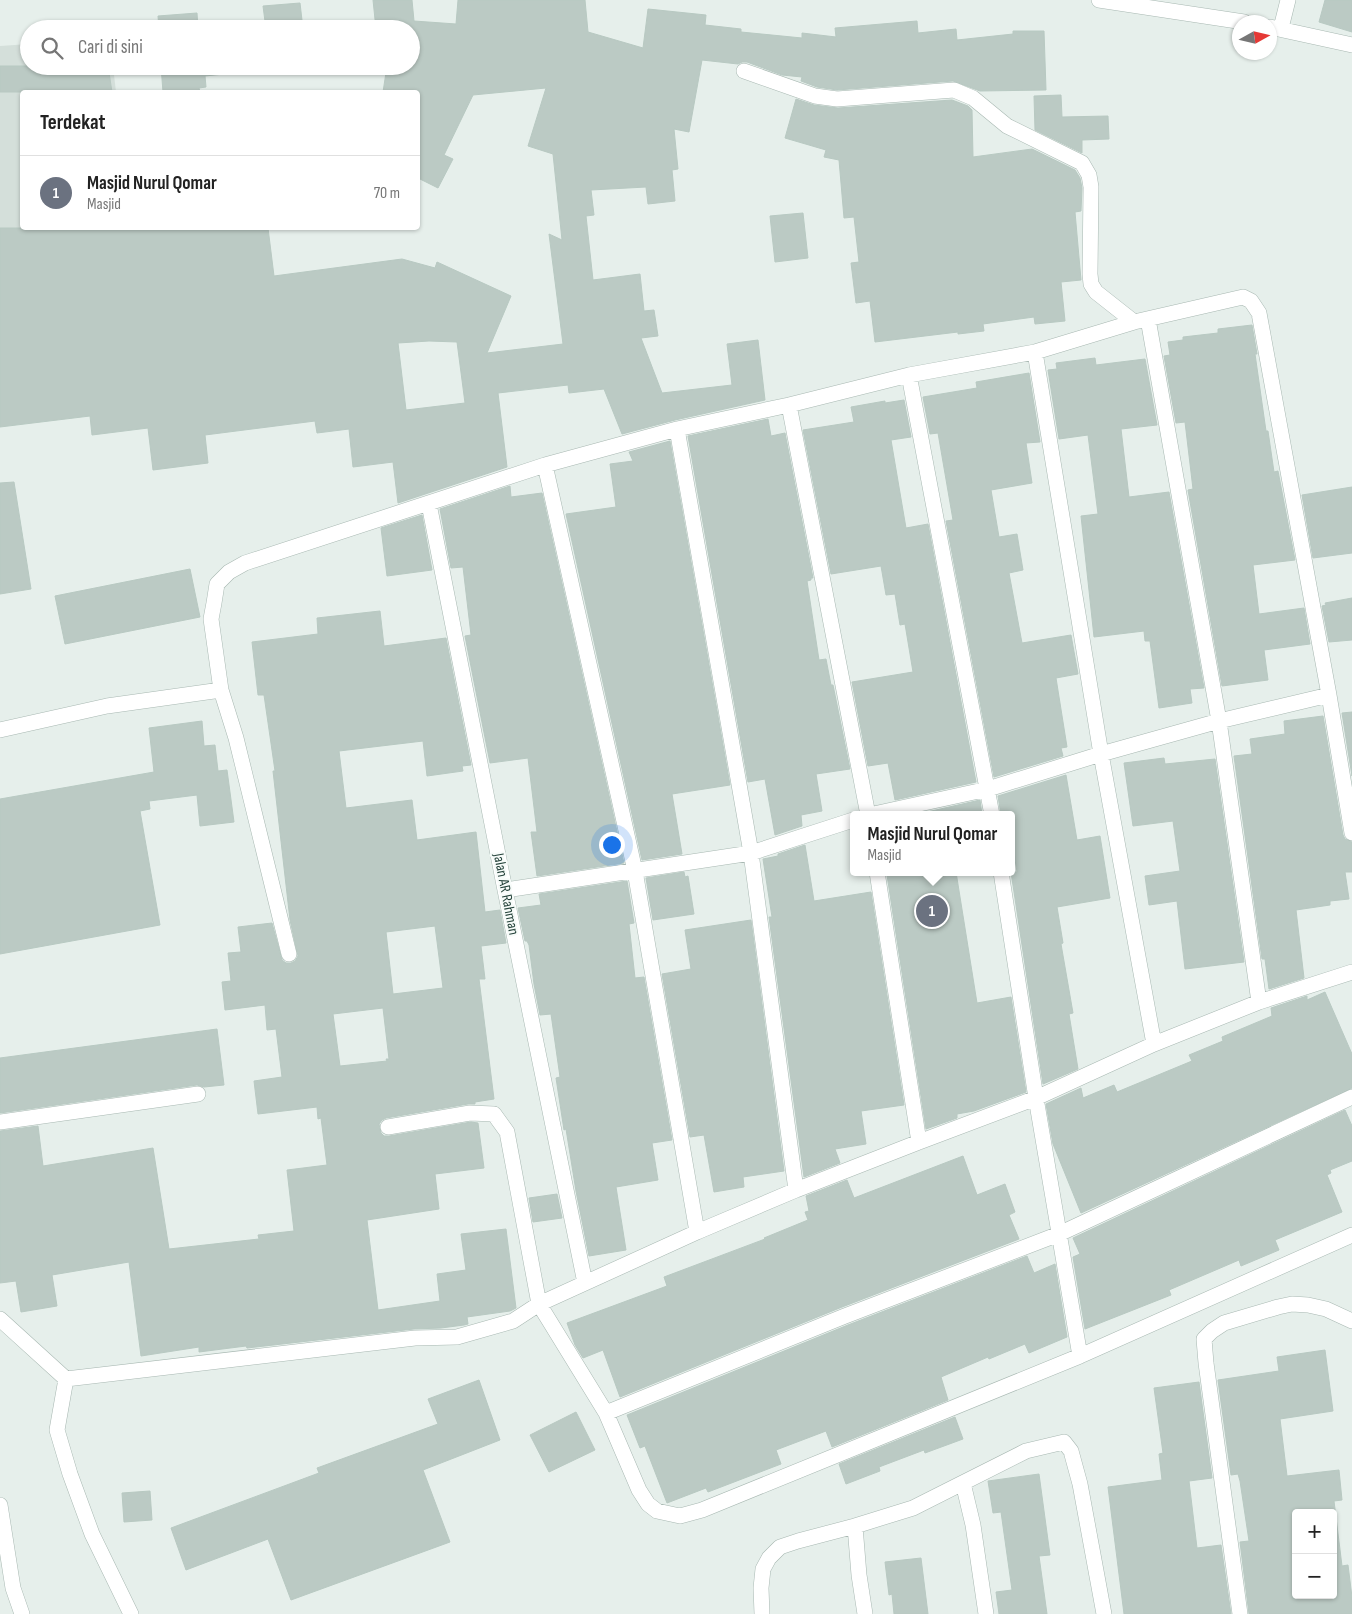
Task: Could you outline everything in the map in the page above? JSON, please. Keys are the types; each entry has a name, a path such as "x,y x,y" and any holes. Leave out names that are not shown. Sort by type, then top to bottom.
{"street":[{"path":"1099,0 1232,20"},
{"path":"1277,23 1288,0"},
{"path":"1277,27 1352,45"},
{"path":"744,71 815,96 837,99 954,90 973,98 1007,126 1082,163 1089,175 1091,187 1090,274 1092,284 1096,292 1141,321 1219,721 1259,1002"},
{"path":"289,954 236,738 221,690 211,619 217,584 229,572 246,564 545,465 677,429 789,405 909,375 1034,352 1141,321 1243,297 1251,301 1259,313 1352,833"},
{"path":"1034,352 1101,754 1154,1044"},
{"path":"909,375 991,811"},
{"path":"789,405 868,811"},
{"path":"677,429 751,853 796,1190"},
{"path":"545,465 635,872 697,1232"},
{"name":"Jalan AR Rahman","path":"429,504 505,890 586,1283"},
{"path":"0,730 107,706 221,690"},
{"path":"887,811 988,789 1101,754 1219,721 1329,696"},
{"path":"505,890 635,872 751,853 850,821"},
{"path":"878,876 919,1142"},
{"path":"1002,876 1036,1098 1080,1356"},
{"path":"0,1319 66,1379 415,1338 457,1337 513,1321 539,1304 697,1232 796,1190 1036,1098 1154,1044 1259,1002 1352,972"},
{"path":"0,1122 198,1094"},
{"path":"606,1413 845,1316 1059,1234 1352,1097"},
{"path":"388,1126 470,1113 494,1114 507,1132 539,1304 606,1413 639,1490 648,1504 656,1511 680,1516 702,1510 1080,1356 1352,1235"},
{"path":"1240,1614 1204,1339 1224,1323 1292,1304 1326,1309 1352,1321"},
{"path":"66,1379 57,1430 92,1534 132,1614"},
{"path":"762,1614 761,1588 763,1569 769,1558 780,1547 914,1508 1026,1451 1064,1442 1071,1450 1080,1484 1104,1614"},
{"path":"963,1483 973,1525 986,1614"},
{"path":"0,1505 13,1588 22,1614"},
{"path":"856,1526 859,1575 866,1614"}],"shaded area":[{"path":"20,45 20,75 114,75 116,90 20,90 20,230 132,230 134,250 0,331 0,46"}],"building":[{"path":"373,0 412,0 414,20 375,20"},
{"path":"458,0 585,0 588,32 643,48 648,9 706,15 705,25 741,29 741,32 802,38 802,33 836,37 835,28 917,21 918,33 956,29 957,40 1013,34 1013,31 1044,31 1046,90 980,91 953,81 837,90 817,87 801,81 802,77 782,75 747,62 738,64 702,60 689,132 674,129 678,169 672,170 675,201 648,204 646,187 591,190 594,215 586,216 593,280 640,274 644,311 654,310 658,336 641,338 662,393 732,385 727,344 758,340 765,400 622,434 604,389 569,393 568,385 498,393 507,467 398,503 393,462 353,467 349,429 317,433 315,421 205,435 208,463 153,470 148,428 92,435 90,416 0,427 0,228 20,228 20,230 268,230 274,276 402,259 435,268 437,262 511,296 487,353 563,344 549,234 562,240 553,154 528,146 546,88 473,95 444,155 453,159 438,188 420,179 420,90 383,90 386,75 420,75 420,21 456,24","holes":["457,342 465,403 406,410 398,343"]},
{"path":"1325,0 1352,0 1352,32 1319,22"},
{"path":"300,3 302,20 265,20 263,6"},
{"path":"197,13 197,20 158,20 158,16"},
{"path":"0,66 20,66 20,75 109,75 112,90 20,90 20,92 0,92"},
{"path":"162,75 214,75 205,76 206,87 199,88 200,90 163,90"},
{"path":"1061,95 1062,117 1108,116 1109,139 1082,140 1082,153 1035,130 1034,96"},
{"path":"796,99 814,105 838,108 952,100 968,106 972,110 973,157 1032,149 1075,170 1080,178 1082,188 1081,211 1075,212 1081,280 1061,282 1065,321 1035,324 1034,317 983,324 984,331 958,334 958,332 875,342 870,301 856,303 851,263 859,262 854,217 844,218 839,160 824,157 826,150 785,138"},
{"path":"803,213 808,258 775,262 770,216"},
{"path":"1252,325 1266,431 1268,431 1274,472 1278,471 1295,560 1253,565 1259,614 1304,608 1310,644 1264,650 1268,680 1222,686 1188,490 1193,489 1185,422 1176,423 1164,356 1170,355 1168,342 1183,340 1183,337 1218,333 1218,329"},
{"path":"1095,358 1096,365 1145,359 1157,425 1121,429 1129,497 1169,492 1204,688 1190,689 1192,703 1159,708 1150,641 1145,641 1144,631 1094,637 1081,516 1098,514 1088,435 1059,439 1048,370 1057,369 1056,363"},
{"path":"1029,373 1040,442 1026,443 1032,483 991,490 999,537 1017,534 1023,570 1009,573 1022,643 1071,635 1078,674 1056,678 1067,747 1061,748 1063,756 994,777 946,521 953,520 938,433 930,434 923,397 977,388 976,382"},
{"path":"904,400 911,437 891,440 906,528 928,524 976,782 895,800 888,763 868,766 852,682 913,672 905,624 900,625 895,594 886,595 881,566 831,574 803,430 854,422 851,407"},
{"path":"768,419 771,436 785,433 813,578 807,581 819,660 826,659 850,769 816,774 822,811 801,815 802,826 775,835 765,779 748,782 688,436"},
{"path":"670,441 730,785 672,794 682,854 642,860 566,514 616,507 610,464 633,461 629,452"},
{"path":"14,482 31,589 0,594 0,483"},
{"path":"510,486 511,497 542,493 624,863 537,876 531,832 537,832 528,758 490,763 465,636 471,635 463,567 451,568 440,509"},
{"path":"1352,487 1352,553 1313,558 1302,495"},
{"path":"422,515 432,570 387,576 381,528"},
{"path":"190,569 200,617 65,644 55,596"},
{"path":"1352,598 1352,640 1329,642 1322,606 1326,605 1325,603"},
{"path":"380,611 384,646 446,638 471,765 462,766 463,771 427,776 423,741 339,751 346,808 412,800 417,840 476,832 485,912 500,910 506,943 481,946 485,979 479,979 494,1099 475,1102 475,1104 386,1118 379,1124 381,1133 384,1136 389,1136 471,1122 478,1123 484,1168 435,1174 439,1209 367,1220 378,1310 440,1301 437,1274 466,1270 461,1234 506,1229 516,1308 510,1311 467,1317 468,1324 441,1328 414,1329 199,1352 199,1347 141,1356 129,1262 52,1275 57,1306 21,1312 16,1281 0,1283 0,1131 38,1126 43,1166 153,1148 169,1249 259,1239 258,1235 294,1231 287,1170 327,1165 321,1118 318,1119 317,1107 258,1114 254,1081 282,1077 276,1029 267,1030 265,1005 225,1010 222,982 231,981 228,953 241,952 238,927 272,923 282,960 286,963 291,963 298,956 290,920 273,771 275,771 264,695 258,695 252,642 318,634 317,618","holes":["435,926 443,988 393,994 386,932","383,1008 389,1059 386,1059 387,1061 340,1066 333,1014"]},
{"path":"1352,712 1352,776 1342,713"},
{"path":"1323,716 1343,835 1345,839 1352,842 1352,872 1345,872 1349,899 1330,901 1330,905 1296,910 1304,978 1269,989 1265,959 1262,959 1234,756 1252,754 1250,739 1285,734 1284,721"},
{"path":"202,721 204,746 215,745 218,771 227,770 234,822 200,826 197,795 149,801 150,809 140,811 160,925 0,954 0,799 154,772 149,728"},
{"path":"1164,758 1165,764 1215,759 1244,962 1185,969 1177,901 1149,905 1145,876 1180,871 1173,821 1133,826 1124,763"},
{"path":"1066,775 1077,840 1100,836 1110,898 1057,907 1063,943 1061,944 1073,1013 1069,1014 1078,1069 1043,1084 1012,876 1015,876 1015,872 1017,872 1015,859 1015,811 1000,811 998,796"},
{"path":"980,800 981,811 932,811"},
{"path":"805,845 814,901 871,892 904,1105 861,1111 866,1144 835,1149 840,1163 804,1177 769,917 772,917 763,859 778,856 778,854"},
{"path":"684,872 685,877 688,876 694,914 653,920 646,878"},
{"path":"887,876 957,876 977,1003 1011,997 1026,1092 974,1111 957,1114 957,1118 926,1129"},
{"path":"627,881 634,923 629,924 635,978 644,977 672,1140 652,1143 658,1180 616,1187 626,1250 589,1256 566,1129 564,1130 556,1078 560,1077 551,1014 540,1015 529,945 525,941 518,908 541,905 539,894"},
{"path":"751,920 784,1171 743,1177 744,1187 714,1192 704,1135 690,1137 662,974 691,969 685,930"},
{"path":"1325,992 1352,1054 1352,1088 1081,1213 1053,1144 1046,1104 1081,1088 1083,1098 1114,1085 1117,1092 1192,1061 1189,1055 1223,1041 1222,1037 1272,1016 1271,1008 1307,996 1307,1000"},
{"path":"217,1029 224,1085 204,1087 197,1085 0,1113 0,1058"},
{"path":"1345,1110 1352,1126 1352,1161 1330,1170 1331,1173 1327,1175 1342,1212 1275,1240 1279,1250 1241,1266 1239,1260 1169,1290 1171,1295 1085,1329 1073,1257 1080,1254 1073,1238"},
{"path":"963,1156 977,1195 1005,1184 1015,1212 1009,1215 1019,1239 842,1307 620,1397 603,1350 583,1358 575,1345 567,1323 667,1286 664,1277 765,1239 808,1220 805,1212 809,1211 806,1196 847,1180 854,1198"},
{"path":"557,1194 562,1218 533,1222 529,1198"},
{"path":"1027,1256 1034,1273 1055,1264 1067,1337 1029,1353 1025,1344 941,1377 948,1400 832,1447 826,1431 776,1450 781,1464 708,1492 706,1488 667,1503 645,1446 640,1448 627,1415 848,1325"},
{"path":"1325,1350 1333,1411 1280,1419 1287,1476 1339,1470 1342,1500 1334,1501 1335,1509 1292,1509 1292,1599 1337,1599 1337,1525 1342,1566 1348,1565 1352,1614 1249,1614 1240,1542 1249,1541 1240,1481 1238,1474 1231,1475 1218,1380 1279,1371 1277,1357"},
{"path":"479,1380 500,1440 423,1470 450,1542 291,1600 268,1539 186,1570 171,1528 319,1473 317,1468 438,1424 428,1399"},
{"path":"1199,1382 1212,1478 1189,1481 1197,1548 1221,1545 1231,1614 1124,1614 1108,1487 1162,1480 1159,1454 1163,1453 1154,1388"},
{"path":"576,1412 595,1450 549,1472 530,1435"},
{"path":"955,1417 963,1439 925,1453 924,1450 879,1467 880,1471 846,1484 839,1464"},
{"path":"1039,1474 1050,1555 1039,1556 1047,1614 999,1614 996,1592 1012,1590 1001,1512 993,1513 988,1481"},
{"path":"150,1491 152,1520 124,1522 122,1493"},
{"path":"921,1558 928,1614 894,1614 892,1594 889,1595 885,1562"}],"place":[{"name":"Masjid Nurul Qomar","path":"932,911"}]}
